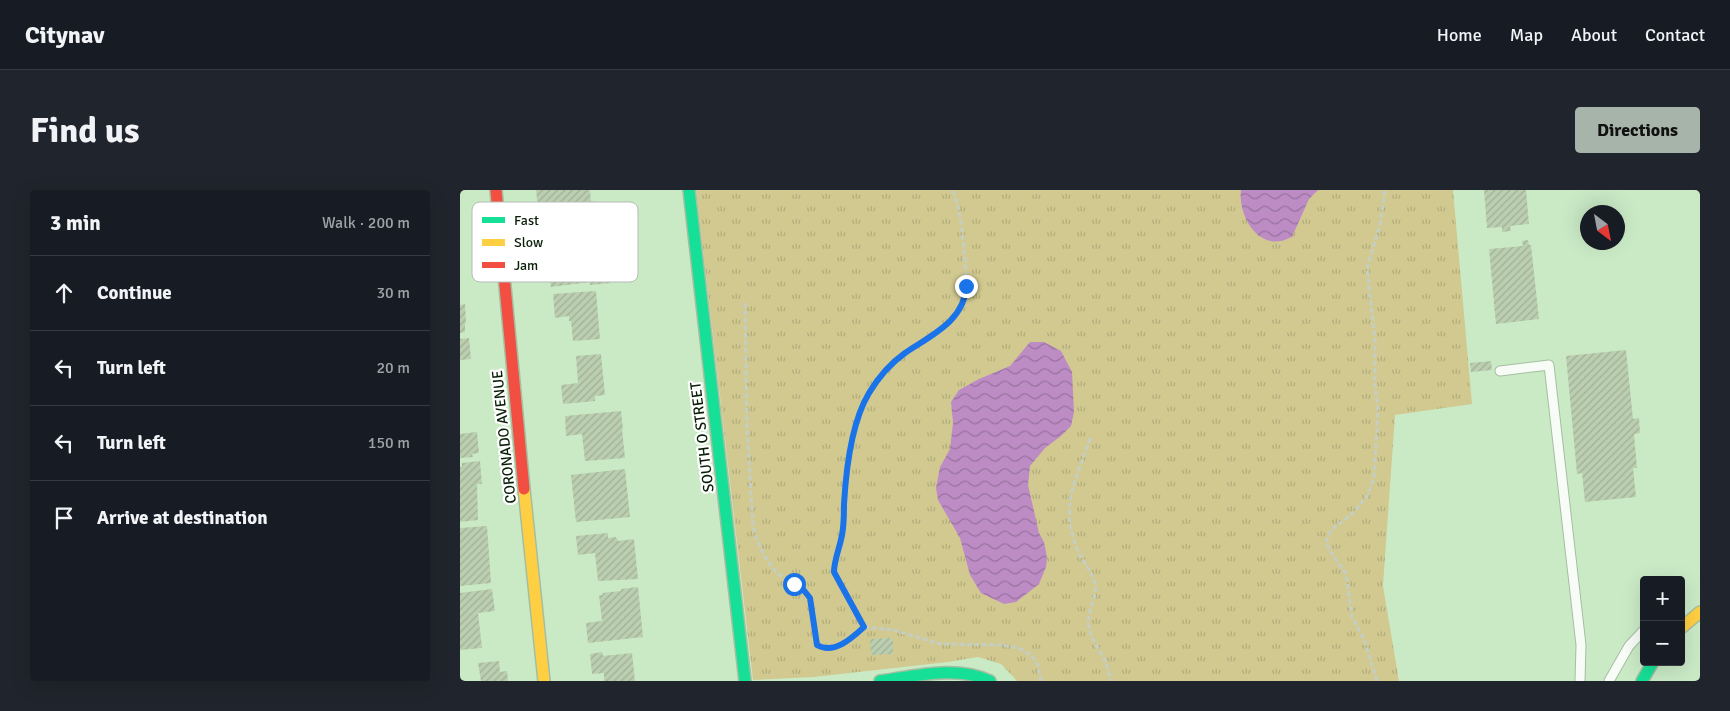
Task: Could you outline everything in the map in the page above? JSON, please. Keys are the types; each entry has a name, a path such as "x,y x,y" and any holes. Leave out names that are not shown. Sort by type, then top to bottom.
{"street":[{"name":"SOUTH O STREET","path":"689,190 745,681"},
{"name":"CORONADO AVENUE","path":"504,282 544,681"},
{"path":"1685,625 1700,612"},
{"path":"1642,681 1651,666"},
{"path":"880,681 953,672 983,676 990,681"}],"lane":[{"path":"1500,371 1549,365 1581,645 1580,681"},
{"path":"1609,681 1630,646 1640,635"}],"path":[{"path":"864,627 834,572 842,534 846,480 852,440 869,394 887,369 904,354 948,323 956,316 963,305 966,296 964,249 958,205 953,190"},
{"path":"1377,681 1364,639 1352,617 1346,574 1327,546 1327,540 1331,530 1353,513 1368,496 1374,478 1378,411 1375,385 1375,340 1367,268 1380,225 1385,190"},
{"path":"745,303 747,427 753,526 761,550 775,569 783,578 802,588 810,598 817,645 826,650 832,648 846,641 864,627 894,630 940,644 1001,645 1020,648 1032,656 1038,666 1041,681"},
{"path":"1090,438 1070,494 1069,512 1077,548 1094,581 1095,598 1088,619 1089,629 1109,668 1110,681"}],"green space":[{"path":"696,190 1453,190 1472,404 1395,415 1383,586 1399,681 1017,681 1001,664 978,657 814,677 753,680"}],"water":[{"path":"1241,190 1318,190 1309,199 1292,237 1282,241 1271,241 1256,233 1250,226 1242,208"},
{"path":"1030,342 1044,342 1061,351 1072,372 1074,412 1071,426 1045,448 1030,466 1028,485 1039,533 1044,542 1047,559 1046,567 1039,584 1016,602 1004,604 981,593 970,575 960,538 938,500 936,488 940,467 950,449 953,423 951,402 959,390 1010,366"}],"building":[{"path":"536,190 590,190 591,202 537,202"},
{"path":"1484,190 1526,190 1529,224 1510,226 1511,231 1502,232 1502,227 1487,228"},
{"path":"1528,240 1529,245 1531,245 1539,319 1496,324 1489,249 1523,246 1522,241"},
{"path":"550,282 590,282 551,287"},
{"path":"590,282 610,282 610,283 590,285"},
{"path":"596,291 600,339 573,341 569,316 555,318 553,294"},
{"path":"465,304 465,332 460,333 460,305"},
{"path":"469,338 471,359 460,360 460,339"},
{"path":"1626,350 1633,419 1639,418 1640,433 1634,434 1637,468 1633,468 1636,497 1585,502 1582,473 1577,474 1566,356"},
{"path":"601,354 605,395 595,396 595,401 563,404 561,385 578,383 576,356"},
{"path":"1491,361 1492,370 1471,372 1470,363"},
{"path":"621,411 625,458 585,461 582,434 566,436 565,416"},
{"path":"477,432 479,453 472,454 473,457 460,458 460,434"},
{"path":"480,461 482,484 477,484 478,520 460,522 460,467 462,467 462,463"},
{"path":"625,469 630,517 576,522 571,475"},
{"path":"487,526 491,583 460,586 460,528"},
{"path":"608,533 608,538 616,537 618,541 634,539 638,579 598,581 595,553 578,555 576,536"},
{"path":"638,587 643,637 588,643 586,623 602,621 599,595"},
{"path":"492,589 495,611 478,613 482,648 460,650 460,593"},
{"path":"893,638 893,654 871,655 870,639"},
{"path":"602,652 603,656 632,653 635,681 604,681 604,673 592,674 590,654"},
{"path":"499,661 500,672 507,671 508,681 481,681 478,663"}],"traffic: fast":[{"path":"689,190 745,681"},
{"path":"1642,681 1651,666"},
{"path":"880,681 936,673 964,674 990,681"}],"traffic: slow":[{"path":"524,489 544,681"},
{"path":"1685,625 1700,612"}],"traffic: jam":[{"path":"496,190 497,202"},
{"path":"505,282 524,489"}],"route":[{"path":"794,584 802,588 810,598 815,640 821,648 826,650 840,645 864,627 834,572 840,550 846,480 852,440 863,406 878,381 887,369 904,354 937,332 956,316 963,305 966,296 966,286"}]}
